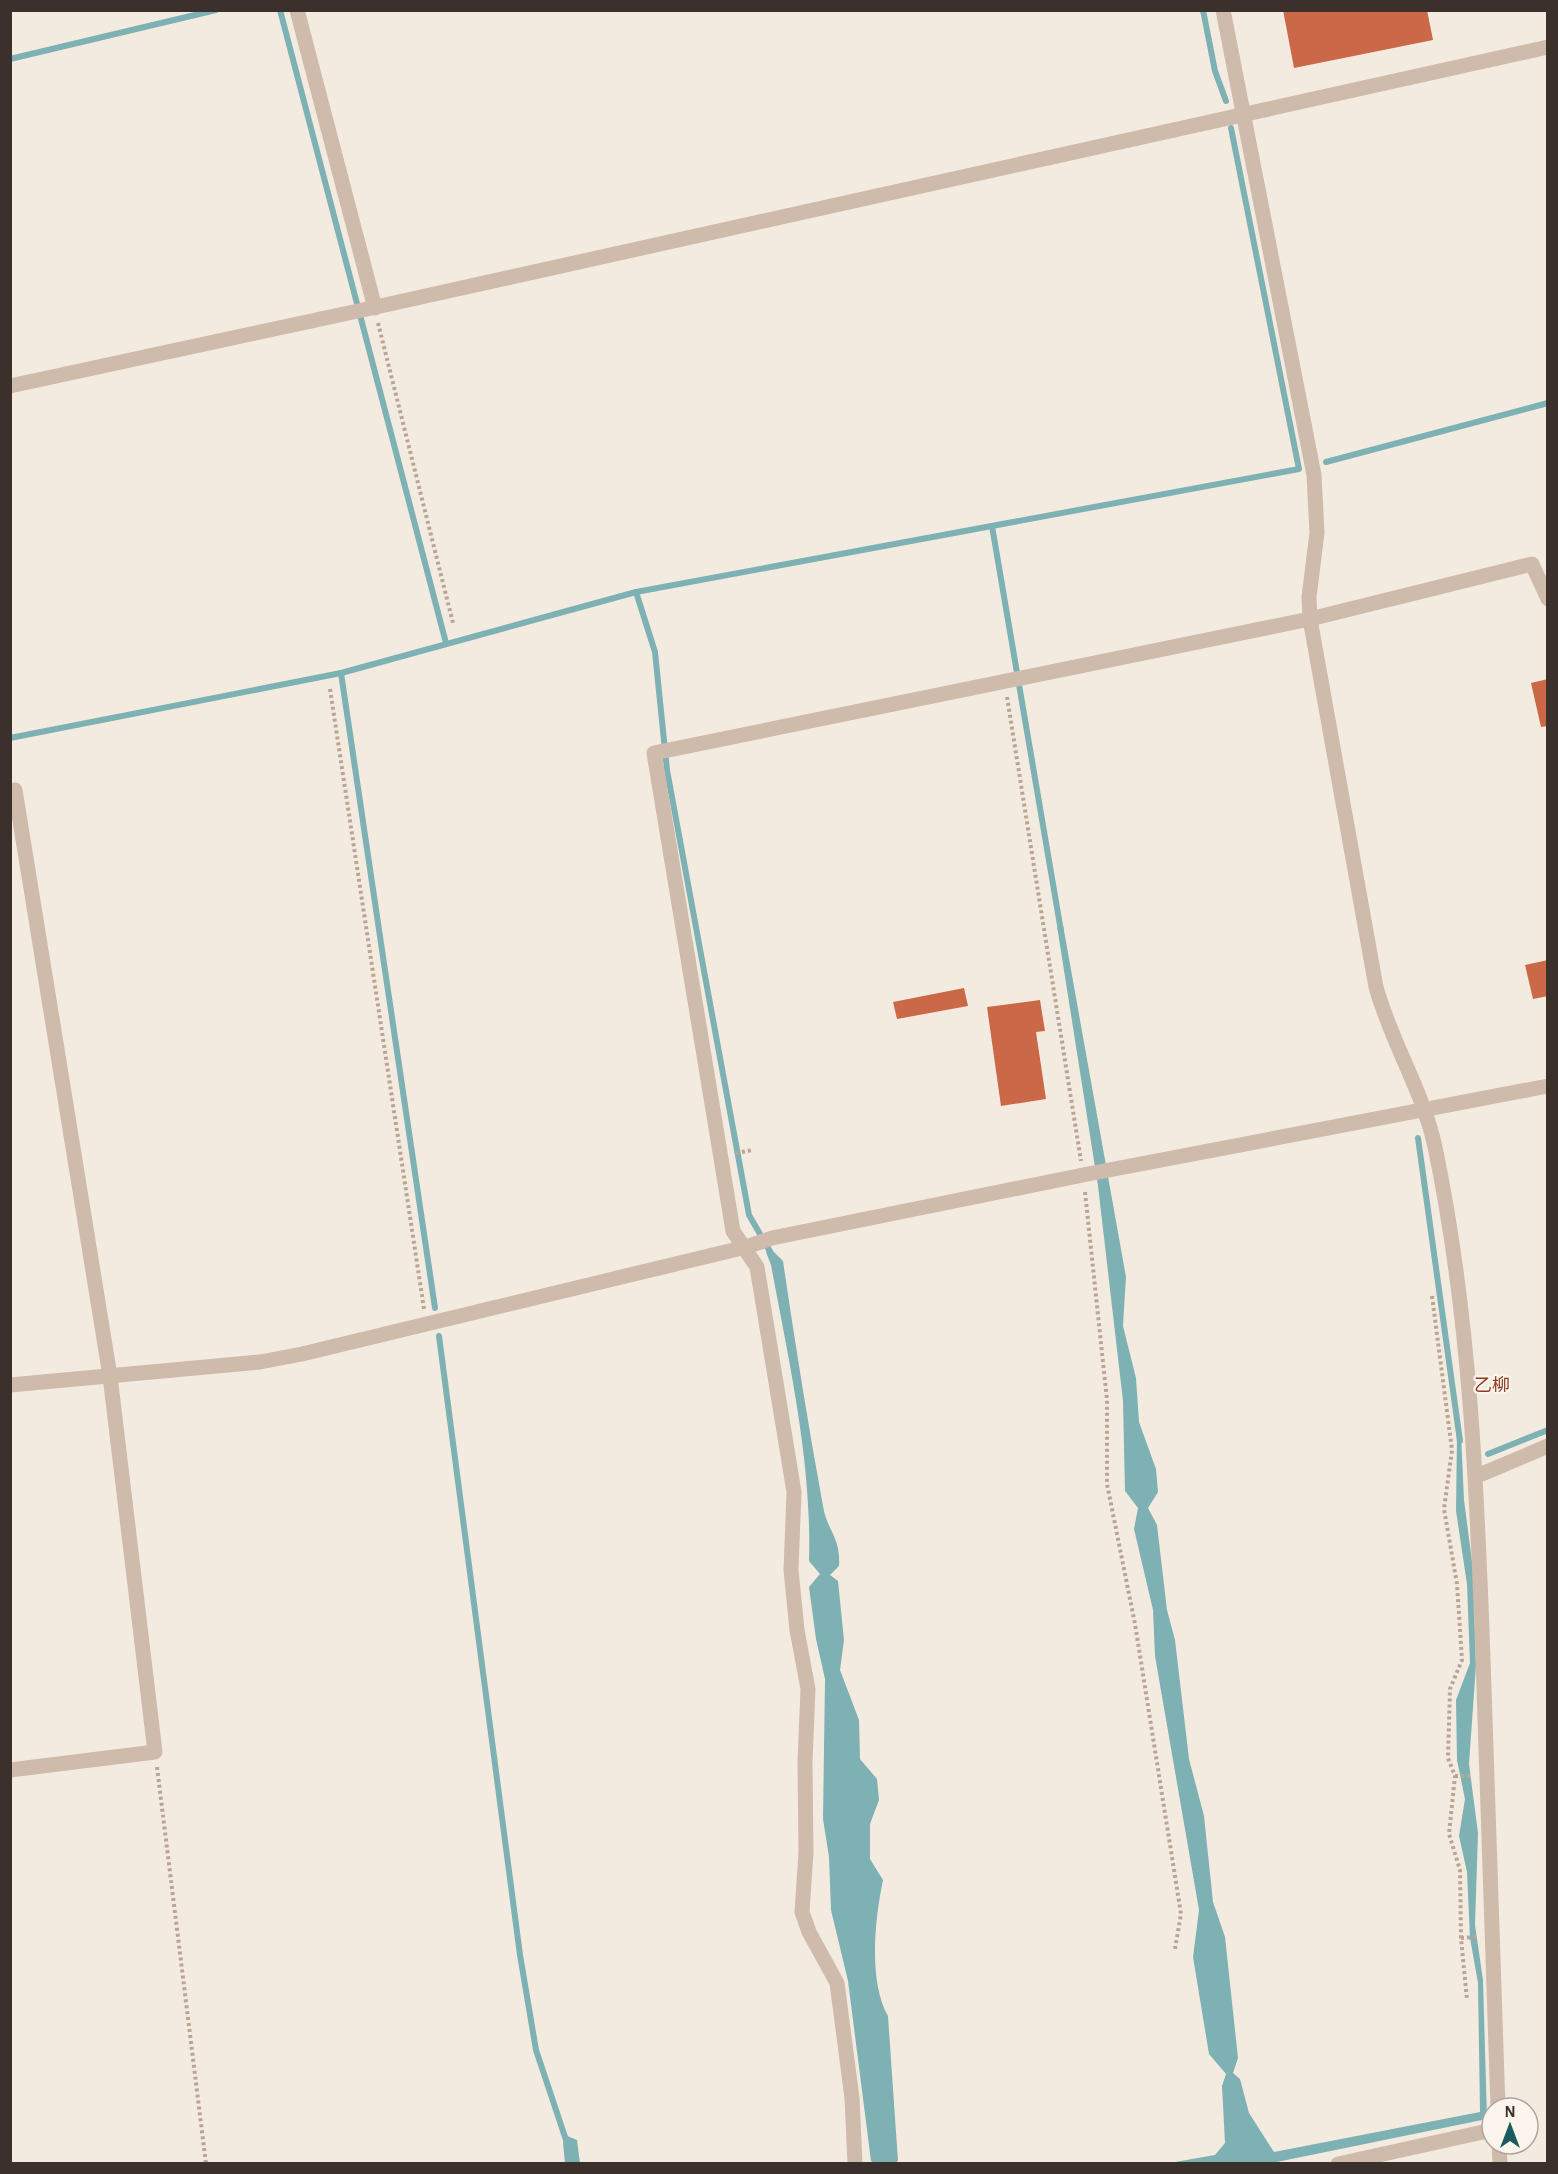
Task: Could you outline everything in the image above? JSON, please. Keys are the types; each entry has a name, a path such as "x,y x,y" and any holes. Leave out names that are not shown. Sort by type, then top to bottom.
{"street":[{"path":"297,10 365,310"},
{"path":"1223,10 1314,475 1317,533 1309,597 1310,619 1376,987 1385,1020 1425,1110 1435,1146 1456,1280 1477,1476 1498,2096"},
{"path":"10,386 365,310 1548,47"},
{"path":"855,2163 852,2098 837,1983 809,1932 802,1912 806,1852 805,1762 808,1689 797,1630 790,1570 794,1492 757,1267 750,1246 733,1231 654,753 1310,619 1532,564 1548,598"},
{"path":"10,1770 155,1752 110,1376 15,790"},
{"path":"10,1385 260,1362 750,1246 772,1238 1116,1168 1548,1086"},
{"path":"1477,1476 1548,1446"},
{"path":"1338,2163 1480,2133"}],"path":[{"path":"365,310 453,623"},
{"path":"1005,681 1083,1175 1107,1400 1107,1484 1135,1624 1181,1914 1175,1949"},
{"path":"330,689 426,1324"},
{"path":"1432,1296 1452,1450 1444,1509 1457,1584 1462,1660 1450,1689 1448,1758 1455,1776 1449,1834 1460,1870 1461,1938 1467,2000"},
{"path":"155,1752 206,2163"}],"water":[{"path":"1063,925 1126,1277 1123,1326 1136,1378 1139,1422 1156,1469 1158,1492 1148,1508 1157,1525 1167,1610 1175,1640 1189,1759 1204,1816 1213,1902 1225,1937 1238,2058 1233,2073 1240,2079 1249,2113 1274,2152 1480,2112 1480,2120 1272,2163 1169,2163 1215,2155 1225,2143 1222,2086 1226,2074 1209,2054 1193,1957 1199,1910 1155,1656 1153,1610 1134,1529 1138,1508 1125,1491 1123,1401 1098,1186 1057,926"},
{"path":"771,1249 783,1261 823,1506 838,1548 839,1566 830,1575 838,1581 844,1640 840,1670 859,1720 860,1759 877,1779 879,1800 870,1824 870,1859 883,1880 875,1949 878,1985 888,2016 898,2161 895,2163 871,2161 848,1981 831,1910 829,1857 823,1819 825,1679 816,1639 809,1587 820,1574 809,1561 809,1524 803,1449 785,1338 771,1265 766,1252"},
{"path":"1461,1434 1464,1500 1473,1569 1476,1665 1469,1764 1478,1833 1475,1925 1483,1980 1486,2096 1480,2096 1480,2112 1478,1983 1470,1938 1467,1872 1459,1836 1465,1799 1457,1760 1456,1700 1470,1663 1467,1584 1456,1511 1457,1435"},
{"path":"565,2135 577,2140 580,2163 565,2163 563,2143"}],"building":[{"path":"1283,10 1427,10 1433,40 1294,68"},
{"path":"1548,679 1548,726 1541,727 1531,683"},
{"path":"1548,960 1548,996 1533,999 1525,965"},
{"path":"964,988 968,1006 897,1019 893,1002"},
{"path":"1040,1000 1045,1031 1036,1032 1046,1099 1001,1106 987,1007"}],"waterway":[{"path":"10,59 216,10"},
{"path":"280,10 446,643"},
{"path":"1203,10 1215,71 1226,101"},
{"path":"10,738 341,673 636,592 1299,469 1231,128"},
{"path":"1326,462 1548,403"},
{"path":"992,526 1061,931"},
{"path":"636,592 655,652 667,770 749,1215 772,1255"},
{"path":"341,673 435,1308"},
{"path":"1418,1138 1460,1441"},
{"path":"439,1336 520,1955 536,2050 566,2140"},
{"path":"1488,1454 1548,1430"}],"district":[{"name":"乙柳","path":"1492,1385"}]}
